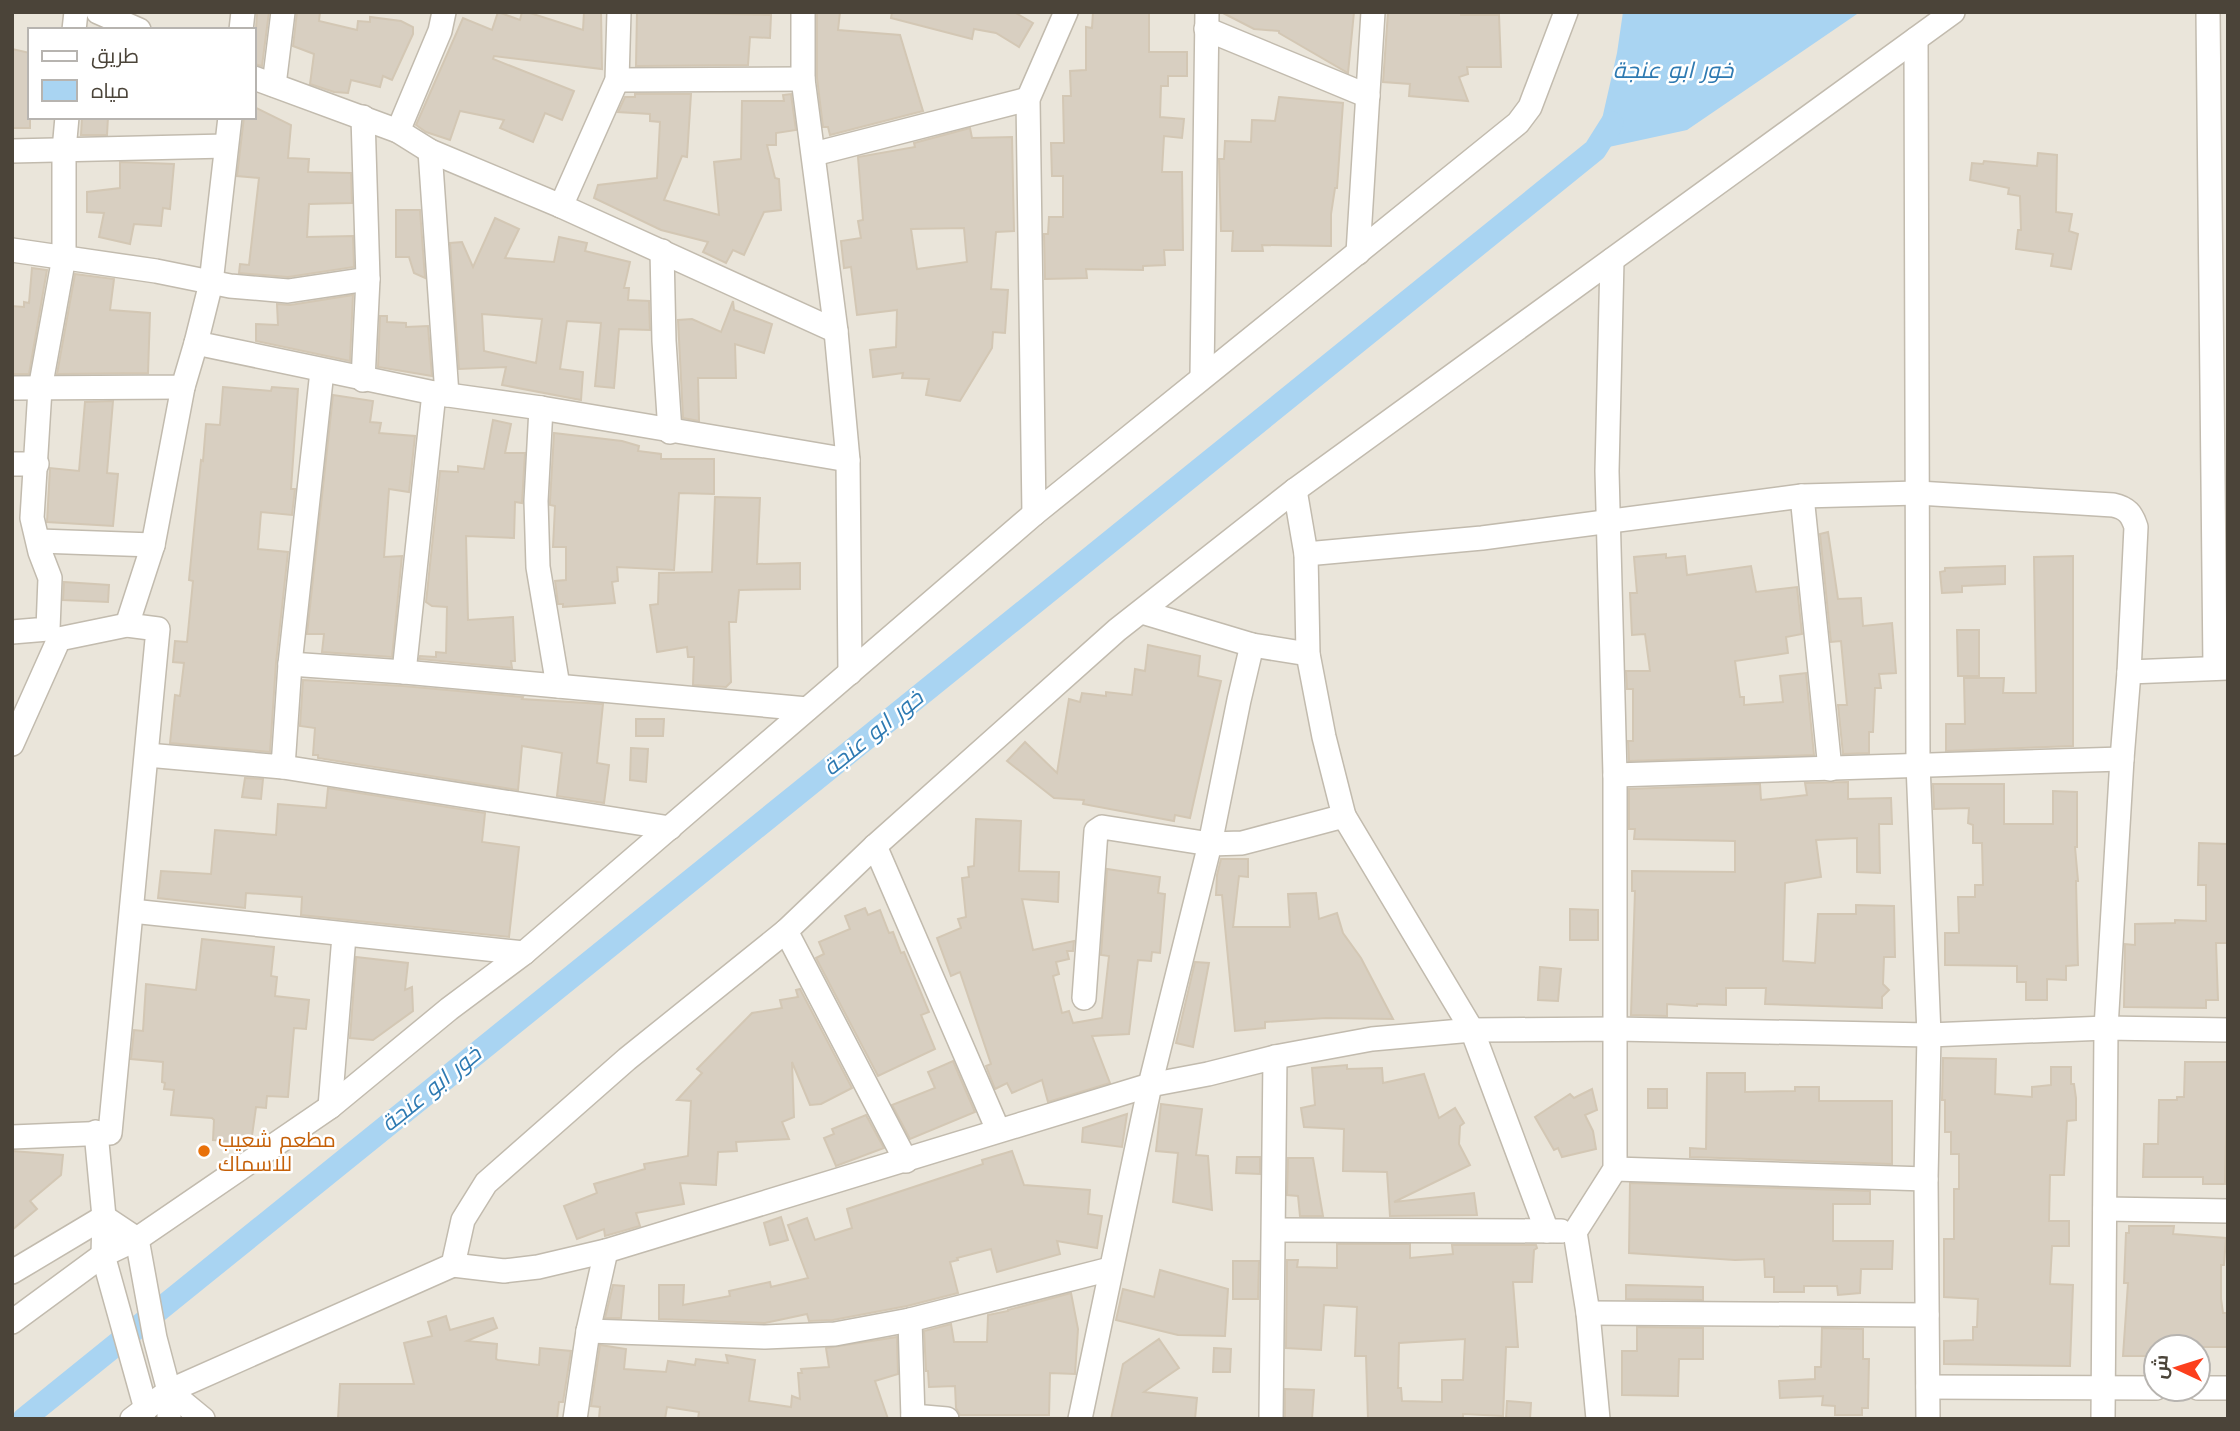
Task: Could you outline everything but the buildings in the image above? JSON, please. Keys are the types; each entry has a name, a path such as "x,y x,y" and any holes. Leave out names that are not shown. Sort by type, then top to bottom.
{"street":[{"path":"98,12 136,28"},
{"path":"283,12 264,82 398,131 430,151 561,206 836,331"},
{"path":"398,131 440,31 444,12"},
{"path":"561,206 617,80 619,12"},
{"path":"803,12 803,79 836,331 848,460 850,673"},
{"path":"1034,514 1028,99 1066,12"},
{"path":"1358,253 1373,12"},
{"path":"12,1322 103,1255 137,1239 330,1107 449,1009 524,953 1034,514 1522,119 1530,107 1566,12"},
{"path":"453,1265 464,1220 486,1183 627,1059 786,931 875,846 1118,630 1295,491 1953,12"},
{"path":"2129,672 2221,668 2208,12"},
{"path":"1202,376 1207,21 1368,96"},
{"path":"1916,39 1918,764 1929,1035 1926,1179 1928,1419"},
{"path":"617,80 803,79"},
{"path":"814,154 1028,99"},
{"path":"363,117 369,279 363,380"},
{"path":"12,744 54,634 50,578 32,518 40,389 64,257 64,150 67,119"},
{"path":"127,625 153,545 183,387 211,283 230,119"},
{"path":"12,151 226,146"},
{"path":"404,672 440,394 430,151"},
{"path":"12,250 156,271 211,283 288,291 369,279"},
{"path":"662,251 670,432"},
{"path":"1598,1419 1588,1313 1575,1231 1615,1170 1615,775 1608,388 1612,260"},
{"path":"196,344 440,394 541,408 670,432 848,460"},
{"path":"283,767 290,664 322,371"},
{"path":"12,388 183,387"},
{"path":"541,408 536,501 538,567 558,686"},
{"path":"12,464 37,464"},
{"path":"1295,491 1306,554 1308,654 1324,737 1344,816 1472,1030 1547,1231"},
{"path":"1306,554 1482,538 1802,496 1918,493 2113,505 2129,512 2136,527 2106,1028 2104,1419"},
{"path":"1802,496 1830,769"},
{"path":"39,541 153,545"},
{"path":"1142,612 1252,645 1308,654"},
{"path":"12,632 54,634 127,625 158,629 110,1133 12,1137"},
{"path":"1080,1419 1150,1084 1210,844 1252,645"},
{"path":"290,664 807,709"},
{"path":"147,755 283,767 670,828"},
{"path":"1615,775 2122,759"},
{"path":"1084,998 1096,831 1101,827 1210,844 1242,843 1344,816"},
{"path":"875,846 998,1130"},
{"path":"132,911 344,936 524,953"},
{"path":"786,931 906,1161"},
{"path":"330,1107 344,936"},
{"path":"96,1132 104,1217 103,1255 139,1414 169,1391 453,1265 504,1271 538,1267 606,1251 1150,1084 1372,1039 1472,1030 1616,1029 1929,1035 2106,1028 2228,1030"},
{"path":"1271,1419 1275,1057"},
{"path":"1615,1170 1926,1179"},
{"path":"2105,1209 2228,1211"},
{"path":"104,1217 137,1239 155,1338 169,1391 169,1419"},
{"path":"12,1272 104,1217"},
{"path":"1274,1230 1575,1231"},
{"path":"575,1419 588,1331 606,1251"},
{"path":"588,1331 765,1337 835,1334 909,1320 1110,1269"},
{"path":"1588,1313 1927,1315"},
{"path":"909,1320 913,1418 947,1419"},
{"path":"1928,1387 2142,1388"},
{"path":"169,1391 204,1419"}],"shaded area":[{"path":"12,12 2228,12 2228,1419 12,1419"},
{"path":"2228,395 2228,620 2224,620"}],"water":[{"name":"خور ابو عنجة","path":"1623,12 1860,12 1687,130 1595,150 1617,53"}],"waterway":[{"name":"خور ابو عنجة","path":"24,1419 1595,150 1612,123"}],"place":[{"name":"مطعم شعيب للاسماك","path":"204,1151"}]}
